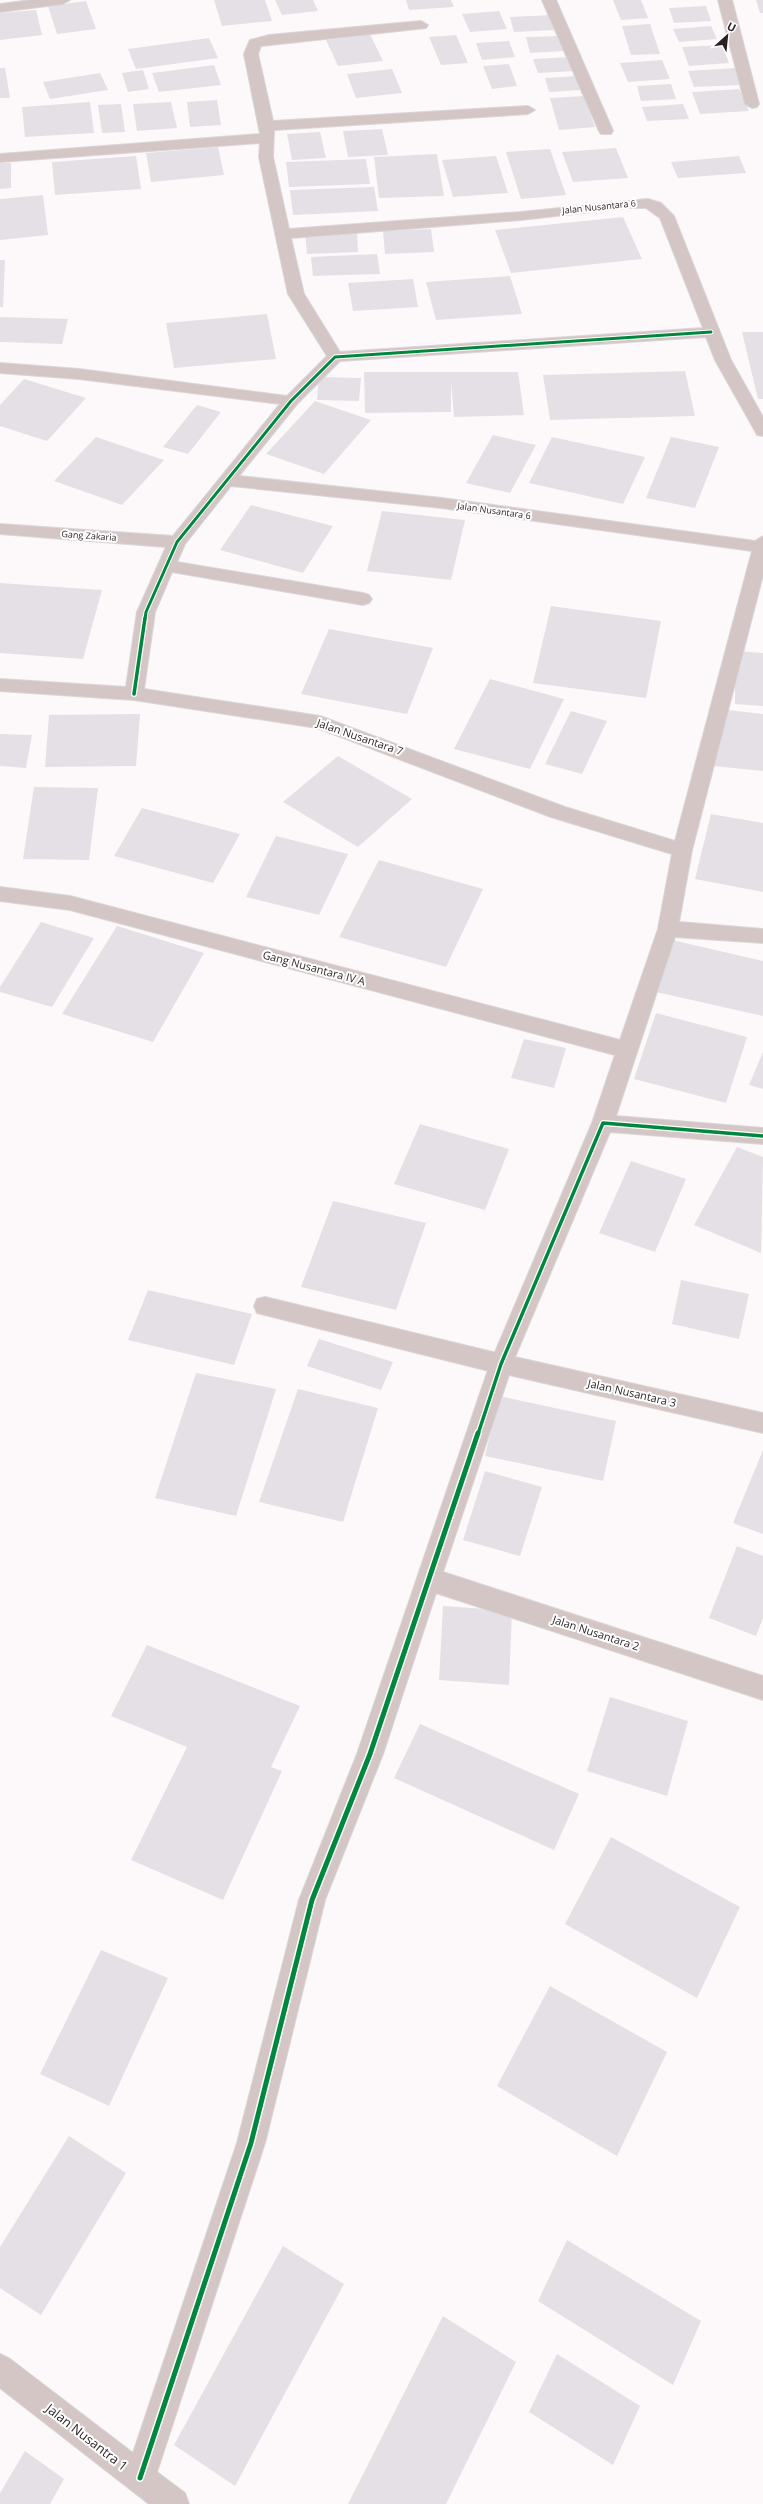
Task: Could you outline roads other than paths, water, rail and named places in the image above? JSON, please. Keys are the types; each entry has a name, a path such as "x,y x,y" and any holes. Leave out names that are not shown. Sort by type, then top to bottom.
{"street":[{"path":"0,8 63,0"},
{"path":"549,0 606,131"},
{"path":"725,0 752,104"},
{"path":"335,357 296,294 266,157 267,132 251,54 255,43 269,39 421,26"},
{"path":"0,158 267,132 528,110"},
{"name":"Jalan Nusantara 6","path":"282,234 648,203 656,206 667,216 723,360 763,431"},
{"path":"134,694 146,612 168,566 177,542 291,401 335,357 712,332"},
{"path":"0,368 79,374 291,401"},
{"name":"Jalan Nusantara 6","path":"228,480 442,503 762,545"},
{"name":"Gang Zakaria","path":"0,529 177,542"},
{"path":"140,2478 251,2143 312,1900 370,1754 501,1364 603,1123 668,929 682,850 762,545"},
{"path":"168,566 363,599"},
{"name":"Jalan Nusantara 7","path":"0,685 134,694 320,722 558,812 682,850"},
{"name":"Gang Nusantara IV A","path":"0,894 70,903 627,1050"},
{"path":"668,929 763,936"},
{"path":"603,1123 763,1136"},
{"name":"Jalan Nusantara 3","path":"265,1306 501,1364 763,1423"},
{"name":"Jalan Nusantara 2","path":"429,1579 763,1688"},
{"name":"Jalan Nusantra 1","path":"0,2369 174,2504"}]}
